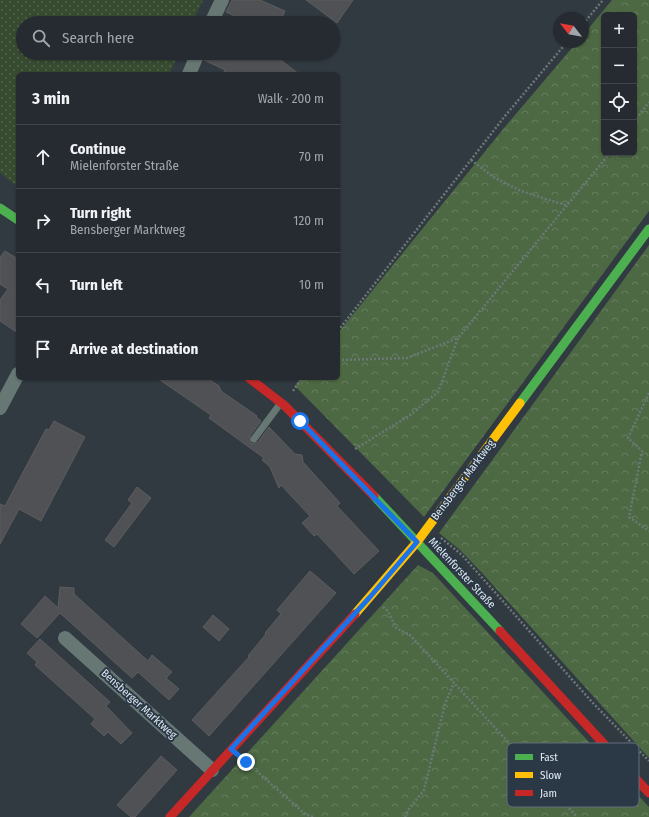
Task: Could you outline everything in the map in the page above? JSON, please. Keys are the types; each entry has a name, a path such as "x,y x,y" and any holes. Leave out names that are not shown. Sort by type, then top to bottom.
{"street":[{"path":"215,16 222,0"},
{"path":"190,72 195,60"},
{"path":"0,208 16,219"},
{"name":"Bensberger Marktweg","path":"170,817 370,597 417,542 649,229"},
{"path":"0,408 16,378"},
{"name":"Mielenforster Straße","path":"252,380 281,402 417,542 602,743"},
{"name":"Bensberger Marktweg","path":"65,638 212,770"},
{"name":"Mielenforster Straße","path":"639,783 649,794"}],"lane":[{"path":"254,439 281,402"}],"path":[{"path":"589,17 603,0"},
{"path":"340,328 471,160 562,48"},
{"path":"636,120 649,102"},
{"path":"354,449 409,416 438,392 458,338 608,156"},
{"path":"471,160 495,178 521,191 568,206"},
{"path":"340,360 408,358 458,338"},
{"path":"649,393 628,438 642,451 629,517 649,530"},
{"path":"428,527 462,555 592,702 632,743"},
{"path":"370,597 388,612 396,628 410,635 509,743"},
{"path":"404,817 424,790 445,704 454,683"},
{"path":"231,749 305,814 313,817"},
{"path":"639,751 649,761"},
{"path":"568,807 577,817"}],"green space":[{"path":"0,0 203,0 195,16 16,16 16,60 176,60 170,72 16,72 16,185 0,173"},
{"path":"612,0 649,0 649,211 424,517 295,386 300,380 340,380 340,331 504,128 572,48 589,48 589,28 601,13 601,156 637,156 637,12 602,12"},
{"path":"649,245 649,758 639,747 639,743 635,743 483,574 460,550 439,533"},
{"path":"418,565 433,573 590,743 507,743 507,807 639,807 639,796 649,807 649,817 189,817"}],"building":[{"path":"232,0 260,0 285,11 283,16 235,16 226,12"},
{"path":"306,0 353,0 340,19 340,16 328,16"},
{"path":"204,60 281,60 296,72 224,72 225,70"},
{"path":"5,251 16,258 16,332 0,321 0,300 8,289 0,284 0,257"},
{"path":"160,380 210,380 219,386 221,391 257,416 256,417 261,421 250,436 251,443 254,444 258,442 269,427 295,454 302,455 303,462 340,503 337,506 379,551 354,574 317,534 314,536 302,523 310,516 281,485 279,488 270,467 262,460 264,458 209,418 211,415"},
{"path":"54,421 85,437 41,521 19,509 0,544 0,504 5,506 46,429 49,430"},
{"path":"137,487 151,498 114,547 105,540 132,503 128,500"},
{"path":"310,571 336,593 209,736 192,720 249,657 248,656 266,634 265,633 281,614 277,610"},
{"path":"60,587 74,588 74,594 148,661 152,655 172,672 166,678 179,689 169,700 138,672 132,678 60,613 37,638 21,624 45,596 58,608"},
{"path":"213,615 229,629 219,641 203,627"},
{"path":"40,639 110,702 106,706 132,733 121,744 108,732 104,736 91,724 95,719 35,665 37,662 27,653"},
{"path":"161,756 177,770 135,817 131,817 117,805"}],"traffic: fast":[{"path":"0,208 16,219"},
{"path":"520,403 649,229"},
{"path":"374,496 500,631"}],"traffic: slow":[{"path":"355,614 417,542 520,403"}],"traffic: jam":[{"path":"252,380 284,405 374,496"},
{"path":"170,817 355,614"},
{"path":"500,631 603,743"},
{"path":"639,782 649,793"}],"route":[{"path":"246,762 231,749 370,597 417,542 300,421"}]}
